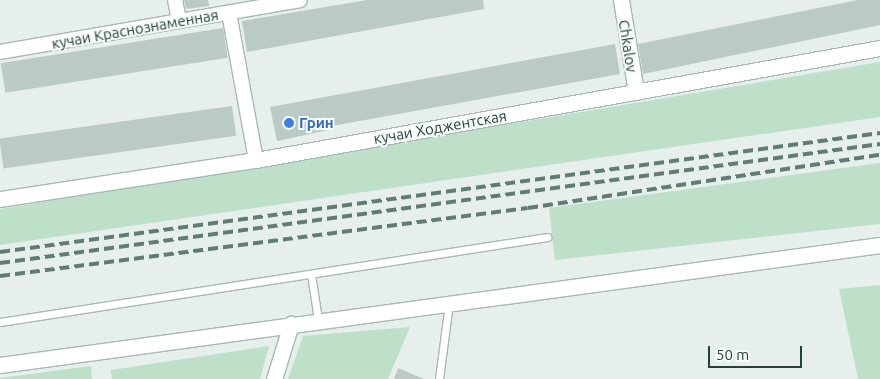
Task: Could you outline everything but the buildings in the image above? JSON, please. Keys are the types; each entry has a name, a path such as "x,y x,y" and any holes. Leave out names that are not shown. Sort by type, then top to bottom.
{"street":[{"path":"175,0 179,21"},
{"name":"кучаи Краснознаменная","path":"0,52 300,0"},
{"name":"Chkalov","path":"621,0 636,92"},
{"path":"229,13 256,160"},
{"name":"кучаи Ходжентская","path":"0,199 256,160 880,48"},
{"path":"0,365 449,302 880,245"},
{"path":"274,379 291,324"}],"lane":[{"path":"0,322 547,237"},
{"path":"311,274 318,320"},
{"path":"439,379 449,302"}],"green space":[{"path":"880,62 880,117 0,245 0,209"},
{"path":"880,163 880,224 555,260 549,208"},
{"path":"880,285 880,379 858,379 839,289"},
{"path":"410,327 388,379 288,379 303,336"},
{"path":"269,346 260,379 112,379 111,370"},
{"path":"91,366 92,379 0,379 0,378"}],"railway":[{"path":"0,252 880,133"},
{"path":"0,263 880,144"},
{"path":"0,276 528,208 880,155"}],"place":[{"name":"Грин","path":"289,123"}]}
